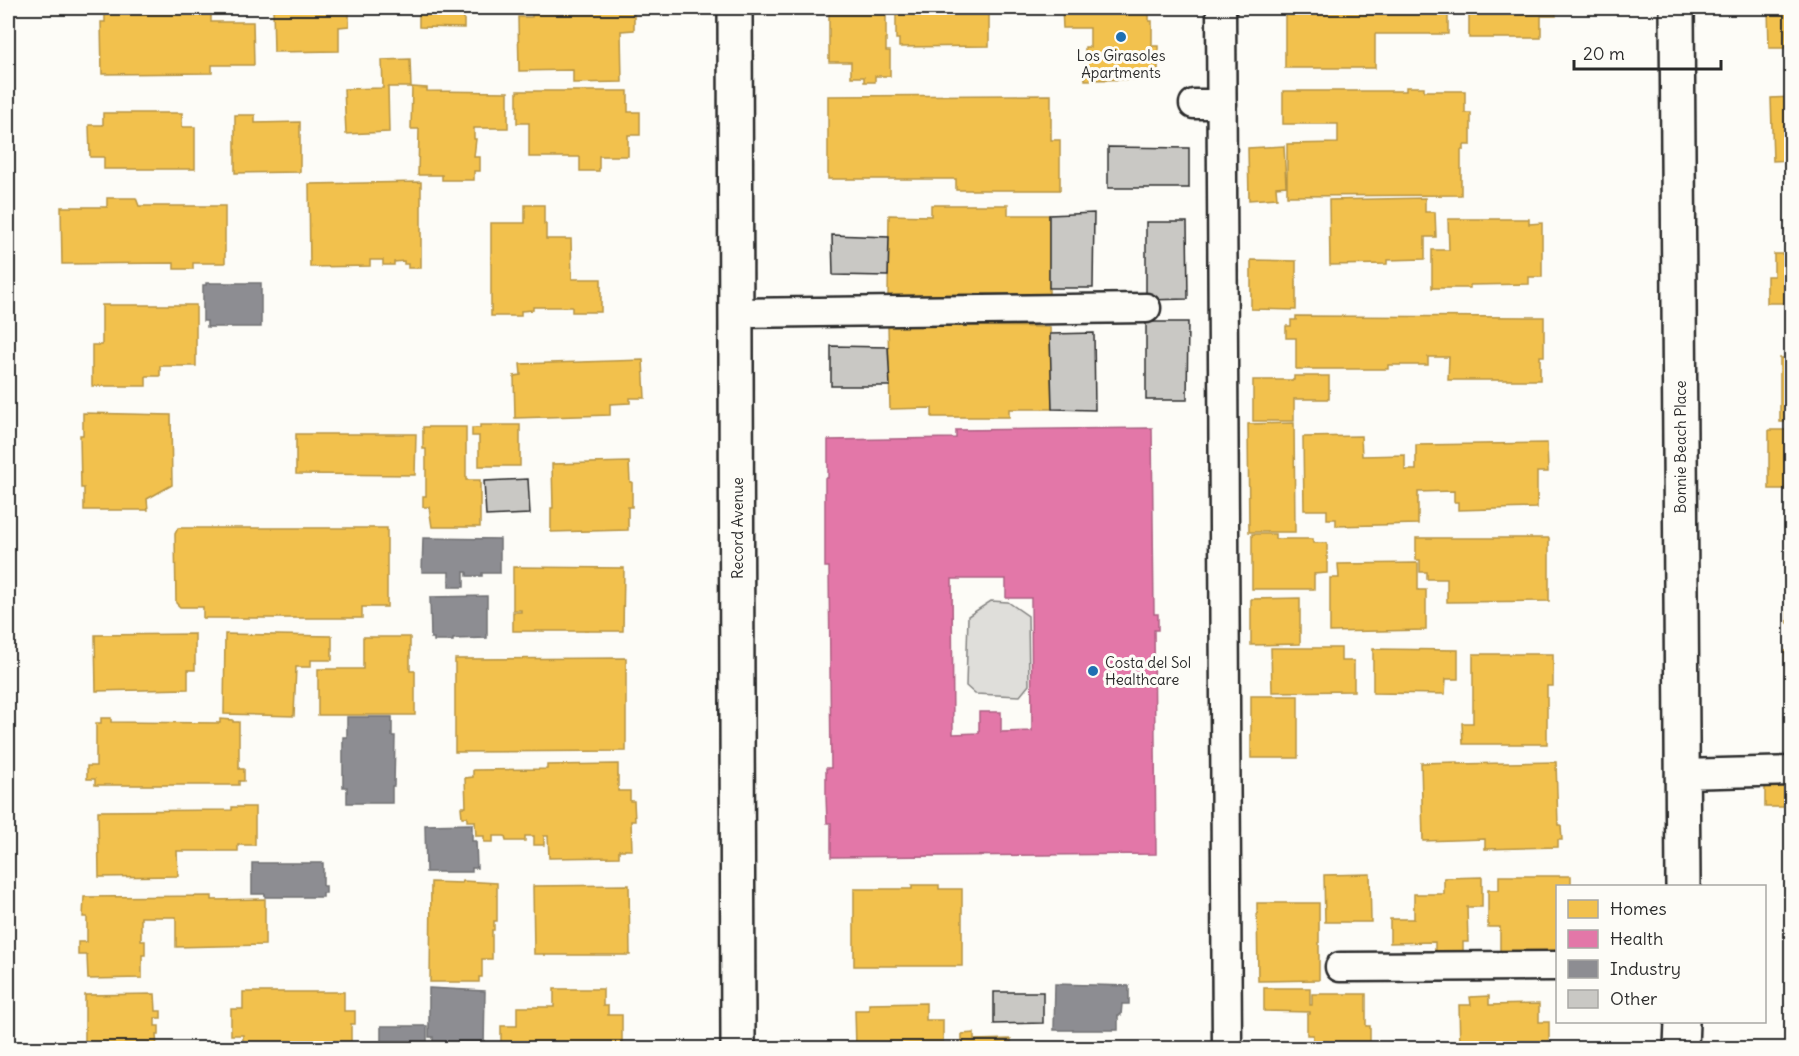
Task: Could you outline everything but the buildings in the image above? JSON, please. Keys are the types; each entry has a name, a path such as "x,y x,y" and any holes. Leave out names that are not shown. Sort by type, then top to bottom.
{"street":[{"name":"Record Avenue","path":"735,8 738,1048"},
{"name":"Bonnie Beach Place","path":"1677,8 1683,885"},
{"path":"1682,1023 1682,1048"}],"lane":[{"path":"1221,8 1208,105 1227,1048"},
{"path":"736,313 1146,308"},
{"path":"1682,774 1791,771"},
{"path":"1340,967 1556,966"}],"shaded area":[{"path":"991,601 1008,602 1028,616 1029,685 1020,696 975,694 966,686 968,616"}],"place":[{"name":"Los Girasoles Apartments","path":"1121,37"},
{"name":"Costa del Sol Healthcare","path":"1093,671"}]}
